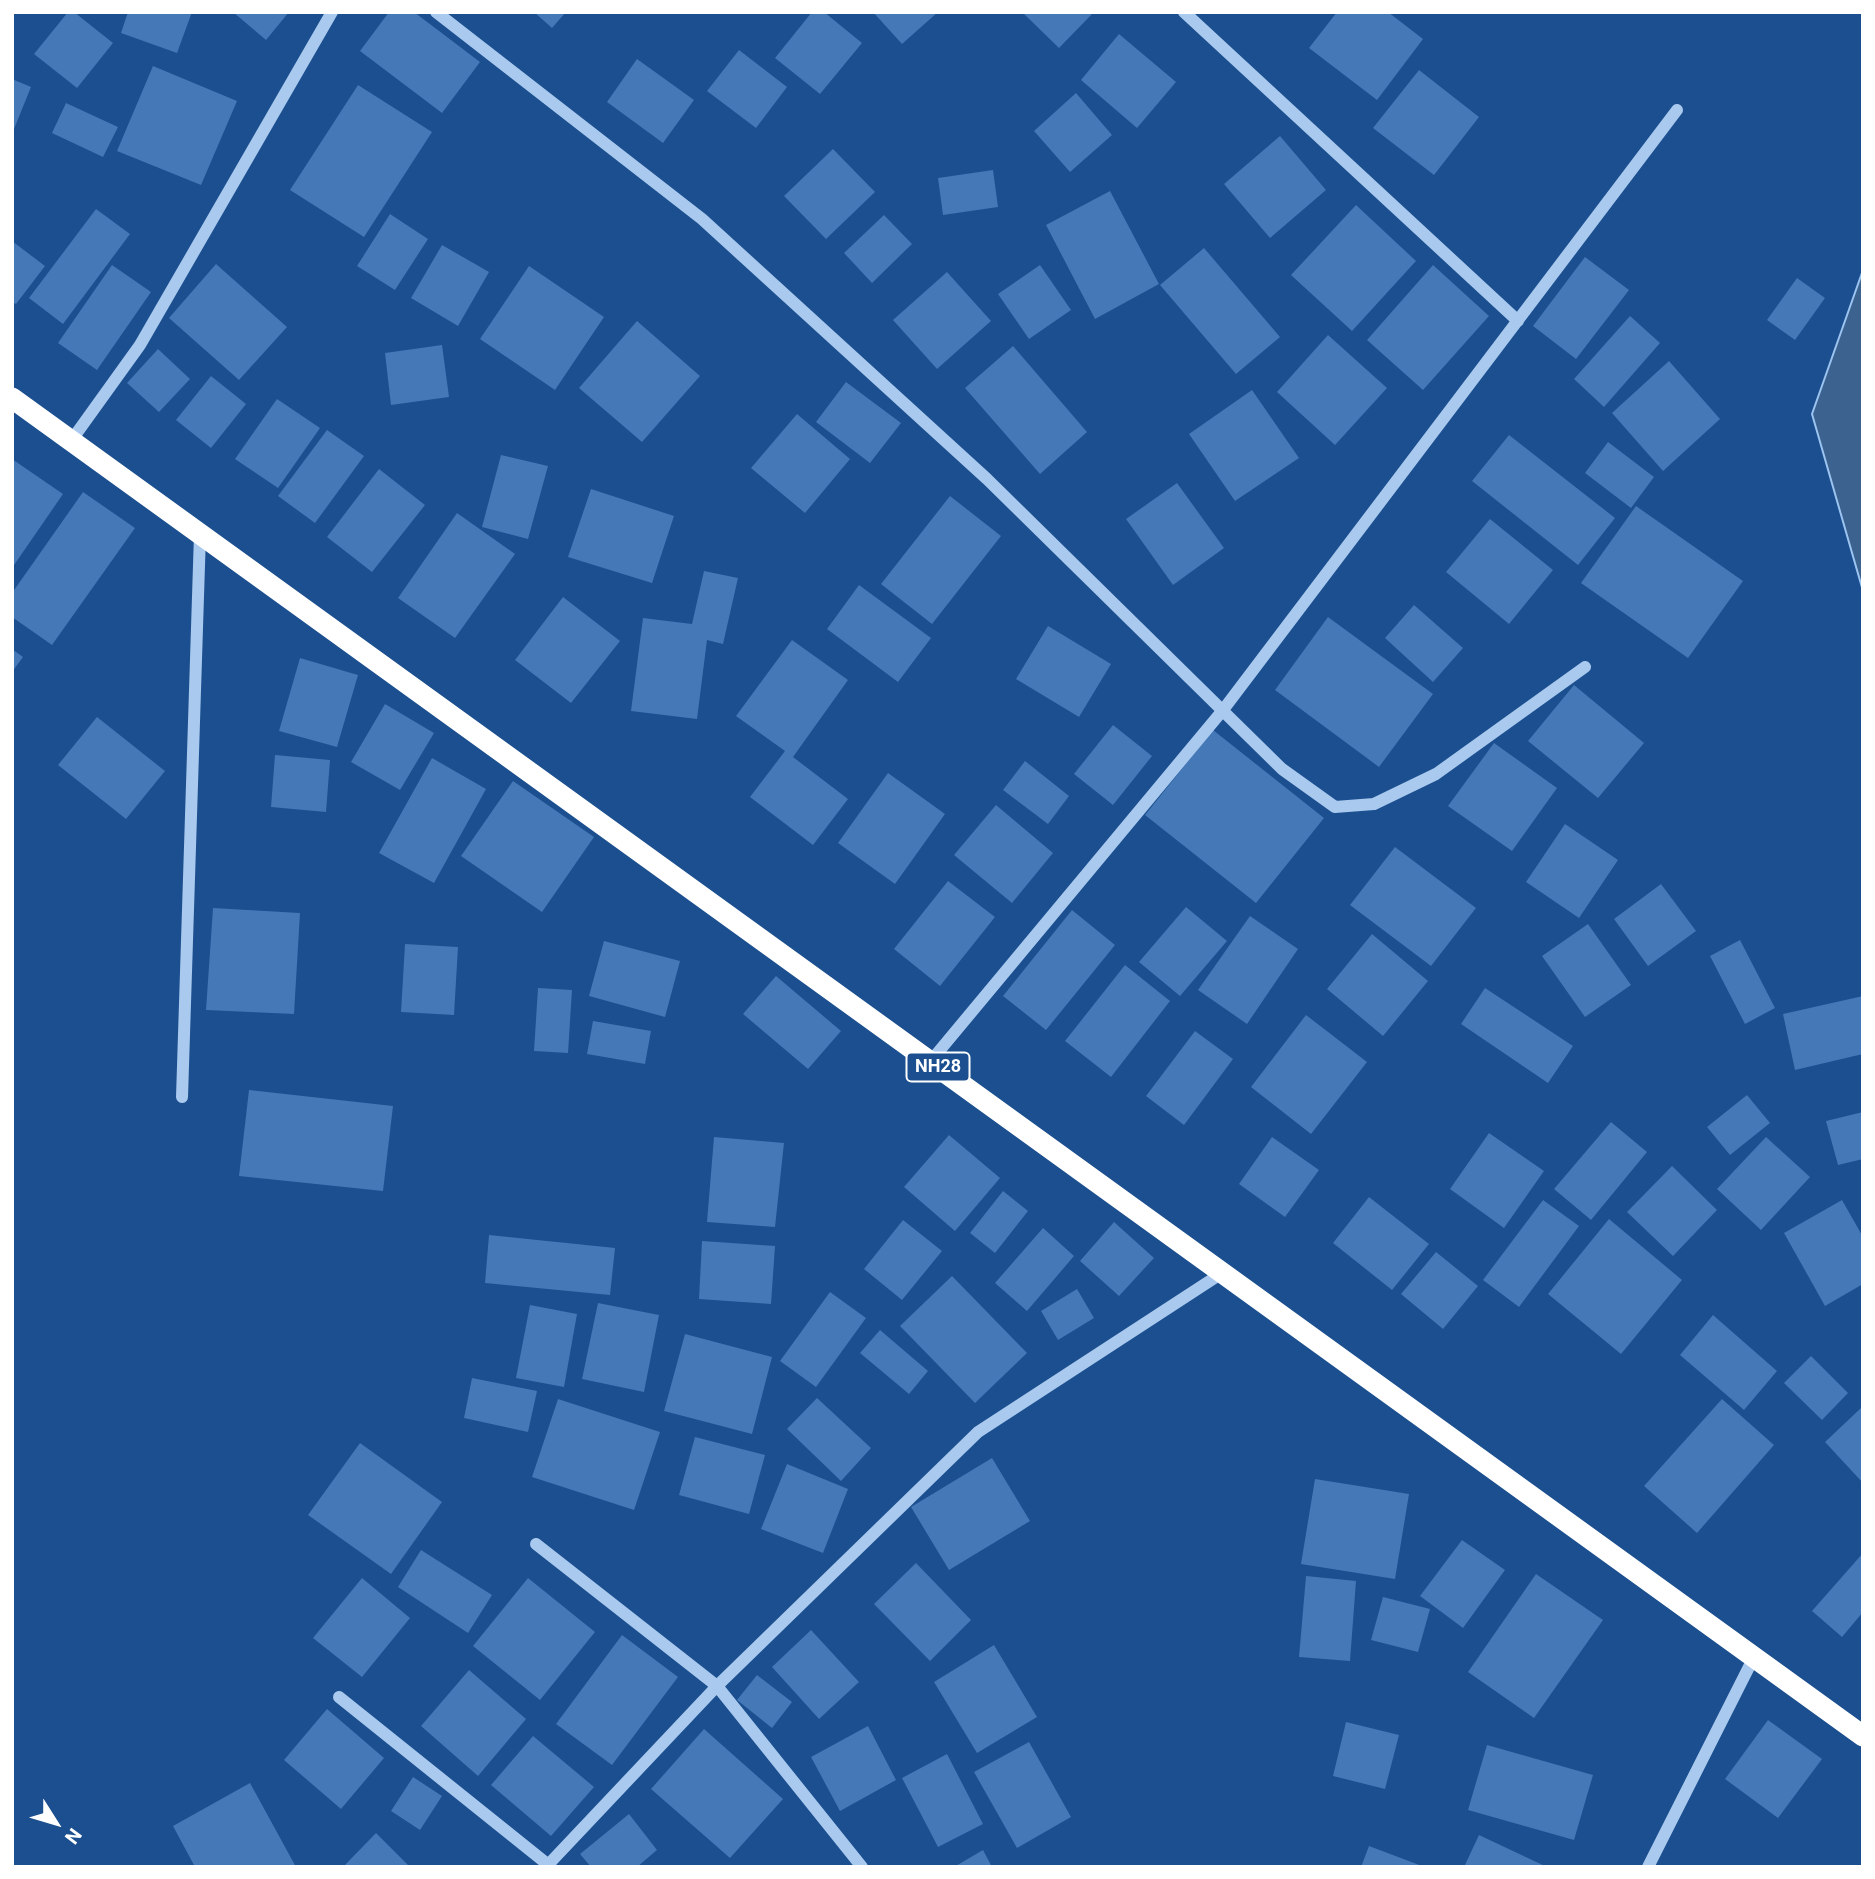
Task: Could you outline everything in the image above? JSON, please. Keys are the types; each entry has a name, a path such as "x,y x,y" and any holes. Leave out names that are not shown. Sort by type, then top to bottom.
{"highway":[{"name":"NH28","path":"12,398 1863,1737"}],"street":[{"path":"71,441 141,345 332,12"},
{"path":"436,12 702,219 987,480 1282,769 1335,807 1374,804 1436,774 1586,667"},
{"path":"1184,12 1518,321"},
{"path":"930,1062 1223,710 1677,110"},
{"path":"182,1097 200,534"},
{"path":"340,1697 549,1866 717,1686 978,1432 1222,1273"},
{"path":"536,1544 717,1686 862,1867"},
{"path":"1648,1867 1754,1657"}],"water":[{"path":"1863,270 1863,591 1812,414"}],"building":[{"path":"68,12 74,12 113,43 77,88 34,54"},
{"path":"128,12 192,12 177,53 121,33"},
{"path":"233,12 289,12 266,40"},
{"path":"389,12 414,12 480,62 442,113 360,51"},
{"path":"534,12 566,12 552,28"},
{"path":"812,12 824,12 862,43 820,94 775,58"},
{"path":"873,12 938,12 902,44"},
{"path":"1022,12 1094,12 1059,48"},
{"path":"1337,12 1388,12 1423,39 1377,100 1309,48"},
{"path":"1119,34 1176,82 1137,128 1081,80"},
{"path":"739,50 787,87 756,128 707,91"},
{"path":"637,59 694,100 663,143 607,102"},
{"path":"153,66 237,101 201,185 117,151"},
{"path":"1419,70 1479,117 1434,175 1373,128"},
{"path":"12,79 31,87 12,134"},
{"path":"358,85 432,132 364,237 290,190"},
{"path":"1076,93 1112,135 1070,172 1034,131"},
{"path":"66,103 118,127 103,157 52,133"},
{"path":"1280,136 1326,190 1270,238 1224,184"},
{"path":"833,149 875,192 826,239 784,196"},
{"path":"993,170 998,207 943,215 938,178"},
{"path":"1110,191 1159,284 1095,319 1046,225"},
{"path":"1356,205 1416,261 1352,331 1291,275"},
{"path":"96,209 130,234 63,324 29,298"},
{"path":"390,214 428,239 395,290 357,266"},
{"path":"884,215 912,244 872,283 844,253"},
{"path":"12,241 45,266 16,304 12,302"},
{"path":"442,245 489,272 458,326 411,298"},
{"path":"1204,248 1280,337 1236,374 1160,285"},
{"path":"1585,257 1629,290 1576,359 1533,326"},
{"path":"216,264 287,327 239,380 169,318"},
{"path":"112,265 151,292 97,370 58,343"},
{"path":"1040,265 1071,310 1029,339 998,294"},
{"path":"1433,265 1489,316 1423,390 1367,340"},
{"path":"529,266 604,317 555,390 480,339"},
{"path":"947,272 991,321 937,369 893,320"},
{"path":"1797,278 1825,298 1795,340 1767,320"},
{"path":"1630,316 1660,343 1604,407 1574,379"},
{"path":"637,321 700,376 642,442 579,388"},
{"path":"1328,335 1387,388 1335,445 1277,392"},
{"path":"442,345 449,397 391,405 385,353"},
{"path":"1013,346 1087,432 1040,474 965,388"},
{"path":"158,349 190,379 159,412 127,383"},
{"path":"1669,361 1720,419 1663,471 1612,413"},
{"path":"211,376 246,404 211,448 176,420"},
{"path":"846,382 901,423 870,463 816,422"},
{"path":"1252,390 1299,458 1235,501 1189,434"},
{"path":"277,399 320,428 278,488 235,459"},
{"path":"797,414 850,459 805,513 751,468"},
{"path":"327,430 364,456 315,523 278,496"},
{"path":"1509,435 1615,518 1578,565 1472,481"},
{"path":"1608,442 1654,477 1631,508 1585,473"},
{"path":"501,455 548,466 528,539 482,527"},
{"path":"12,459 63,494 12,568"},
{"path":"379,469 425,505 372,572 327,537"},
{"path":"1177,483 1224,548 1173,585 1126,519"},
{"path":"591,489 674,516 652,583 568,557"},
{"path":"83,492 135,528 52,645 12,617 12,593"},
{"path":"950,496 1001,536 932,624 881,584"},
{"path":"1636,506 1743,581 1688,658 1581,583"},
{"path":"457,513 515,554 455,638 398,598"},
{"path":"1490,519 1553,570 1509,624 1446,572"},
{"path":"704,571 738,578 723,644 707,640 697,719 631,711 643,618 692,624"},
{"path":"859,585 931,638 898,682 827,629"},
{"path":"563,597 620,641 571,703 515,660"},
{"path":"1414,605 1463,648 1433,682 1385,638"},
{"path":"1328,617 1433,694 1379,767 1275,690"},
{"path":"1048,626 1111,664 1079,717 1016,679"},
{"path":"792,640 848,680 793,757 848,799 813,845 750,797 785,751 736,716"},
{"path":"12,649 23,657 12,672"},
{"path":"300,658 358,675 337,747 279,731"},
{"path":"1574,685 1644,743 1598,798 1528,741"},
{"path":"385,704 434,733 400,790 351,762"},
{"path":"97,717 165,771 126,819 58,765"},
{"path":"1113,725 1152,756 1113,805 1074,774"},
{"path":"1213,730 1324,818 1256,903 1145,815"},
{"path":"1494,743 1557,788 1512,851 1448,806"},
{"path":"275,755 330,760 326,812 271,807"},
{"path":"432,758 486,789 434,883 379,853"},
{"path":"1025,761 1069,796 1048,824 1003,790"},
{"path":"888,773 945,814 895,884 838,843"},
{"path":"513,781 594,837 542,912 461,856"},
{"path":"996,805 1053,853 1012,903 954,855"},
{"path":"1565,824 1618,860 1579,918 1526,882"},
{"path":"1395,847 1476,908 1431,966 1350,905"},
{"path":"948,881 995,917 940,986 894,949"},
{"path":"1661,884 1696,931 1648,966 1614,919"},
{"path":"1186,907 1227,941 1180,996 1139,962"},
{"path":"213,908 300,913 294,1014 206,1010"},
{"path":"1072,910 1115,945 1046,1030 1003,996"},
{"path":"1250,916 1298,949 1247,1024 1198,990"},
{"path":"1588,924 1631,985 1585,1017 1542,956"},
{"path":"1372,934 1428,981 1383,1036 1327,989"},
{"path":"1740,940 1775,1008 1745,1024 1710,956"},
{"path":"604,941 680,961 665,1017 589,996"},
{"path":"405,944 458,947 454,1015 401,1012"},
{"path":"1125,965 1170,1001 1111,1077 1065,1041"},
{"path":"776,976 841,1031 808,1069 743,1014"},
{"path":"538,988 572,990 568,1053 534,1051"},
{"path":"1485,988 1573,1046 1548,1083 1461,1024"},
{"path":"1863,996 1863,1054 1795,1070 1783,1014"},
{"path":"1306,1015 1367,1062 1311,1134 1251,1087"},
{"path":"593,1021 651,1031 645,1064 587,1054"},
{"path":"1195,1031 1233,1059 1184,1125 1146,1096"},
{"path":"249,1090 393,1106 383,1191 239,1176"},
{"path":"1747,1095 1770,1123 1730,1155 1707,1127"},
{"path":"1863,1112 1863,1159 1838,1165 1826,1121"},
{"path":"1611,1122 1647,1152 1591,1220 1554,1189"},
{"path":"1489,1133 1544,1171 1504,1228 1450,1189"},
{"path":"949,1135 1000,1178 955,1231 904,1187"},
{"path":"714,1137 784,1143 775,1227 707,1222"},
{"path":"1272,1137 1319,1170 1285,1217 1239,1184"},
{"path":"1766,1137 1810,1177 1761,1230 1717,1189"},
{"path":"1672,1166 1717,1210 1673,1256 1627,1212"},
{"path":"1003,1191 1028,1211 995,1253 970,1233"},
{"path":"1369,1197 1429,1244 1392,1290 1333,1243"},
{"path":"1543,1200 1579,1226 1519,1307 1483,1280"},
{"path":"1842,1200 1863,1237 1863,1284 1825,1306 1784,1233"},
{"path":"1609,1219 1682,1280 1621,1354 1548,1294"},
{"path":"903,1220 942,1251 902,1300 864,1269"},
{"path":"1114,1222 1154,1258 1119,1296 1080,1261"},
{"path":"1043,1228 1074,1256 1027,1311 995,1283"},
{"path":"489,1235 615,1248 610,1295 485,1283"},
{"path":"702,1241 775,1246 771,1304 699,1299"},
{"path":"1436,1252 1478,1286 1443,1329 1401,1294"},
{"path":"952,1276 1027,1353 975,1403 900,1326"},
{"path":"1077,1289 1094,1318 1058,1340 1041,1311"},
{"path":"830,1292 866,1318 816,1387 780,1361"},
{"path":"598,1303 659,1315 644,1392 582,1379"},
{"path":"530,1305 577,1314 564,1387 516,1378"},
{"path":"1713,1315 1777,1371 1744,1410 1680,1355"},
{"path":"880,1330 928,1371 909,1394 860,1353"},
{"path":"685,1334 772,1357 752,1434 664,1411"},
{"path":"1811,1356 1848,1393 1822,1420 1784,1383"},
{"path":"472,1378 537,1391 528,1432 464,1418"},
{"path":"817,1398 871,1448 841,1481 787,1429"},
{"path":"558,1399 660,1432 634,1510 532,1477"},
{"path":"1722,1399 1774,1445 1697,1533 1644,1486"},
{"path":"1861,1408 1863,1410 1863,1483 1825,1442"},
{"path":"695,1437 765,1455 749,1514 679,1495"},
{"path":"360,1443 442,1502 391,1574 308,1515"},
{"path":"992,1458 1030,1521 949,1570 911,1507"},
{"path":"787,1464 848,1489 823,1553 761,1529"},
{"path":"1315,1479 1409,1494 1395,1579 1301,1564"},
{"path":"1462,1540 1505,1570 1463,1628 1420,1596"},
{"path":"421,1550 492,1595 468,1633 398,1587"},
{"path":"1863,1553 1863,1612 1842,1637 1812,1611"},
{"path":"916,1563 971,1620 930,1661 874,1604"},
{"path":"1536,1574 1603,1620 1534,1718 1468,1672"},
{"path":"1306,1576 1356,1581 1350,1661 1299,1657"},
{"path":"362,1578 410,1618 362,1677 313,1638"},
{"path":"528,1578 595,1632 540,1700 473,1646"},
{"path":"1383,1597 1430,1609 1418,1652 1371,1640"},
{"path":"811,1630 859,1682 819,1719 772,1667"},
{"path":"622,1635 678,1677 612,1765 556,1724"},
{"path":"994,1645 1037,1717 977,1753 934,1682"},
{"path":"469,1670 526,1719 478,1776 421,1726"},
{"path":"757,1675 792,1702 772,1728 737,1700"},
{"path":"327,1709 384,1758 341,1809 284,1760"},
{"path":"1768,1720 1822,1759 1778,1818 1725,1779"},
{"path":"1346,1722 1399,1735 1385,1789 1333,1776"},
{"path":"868,1726 896,1780 840,1811 811,1757"},
{"path":"704,1729 783,1799 730,1858 651,1789"},
{"path":"533,1736 594,1787 551,1836 491,1785"},
{"path":"1029,1742 1071,1817 1017,1848 974,1772"},
{"path":"1487,1745 1593,1775 1574,1840 1468,1810"},
{"path":"947,1754 983,1824 938,1847 902,1778"},
{"path":"413,1777 442,1796 420,1830 391,1811"},
{"path":"250,1783 296,1867 195,1867 173,1826"},
{"path":"629,1814 657,1850 637,1867 591,1867 580,1854"},
{"path":"376,1833 410,1867 343,1867"},
{"path":"1479,1835 1547,1867 1464,1867"},
{"path":"1369,1846 1422,1866 1422,1867 1361,1867"},
{"path":"983,1850 992,1867 954,1867"}]}
